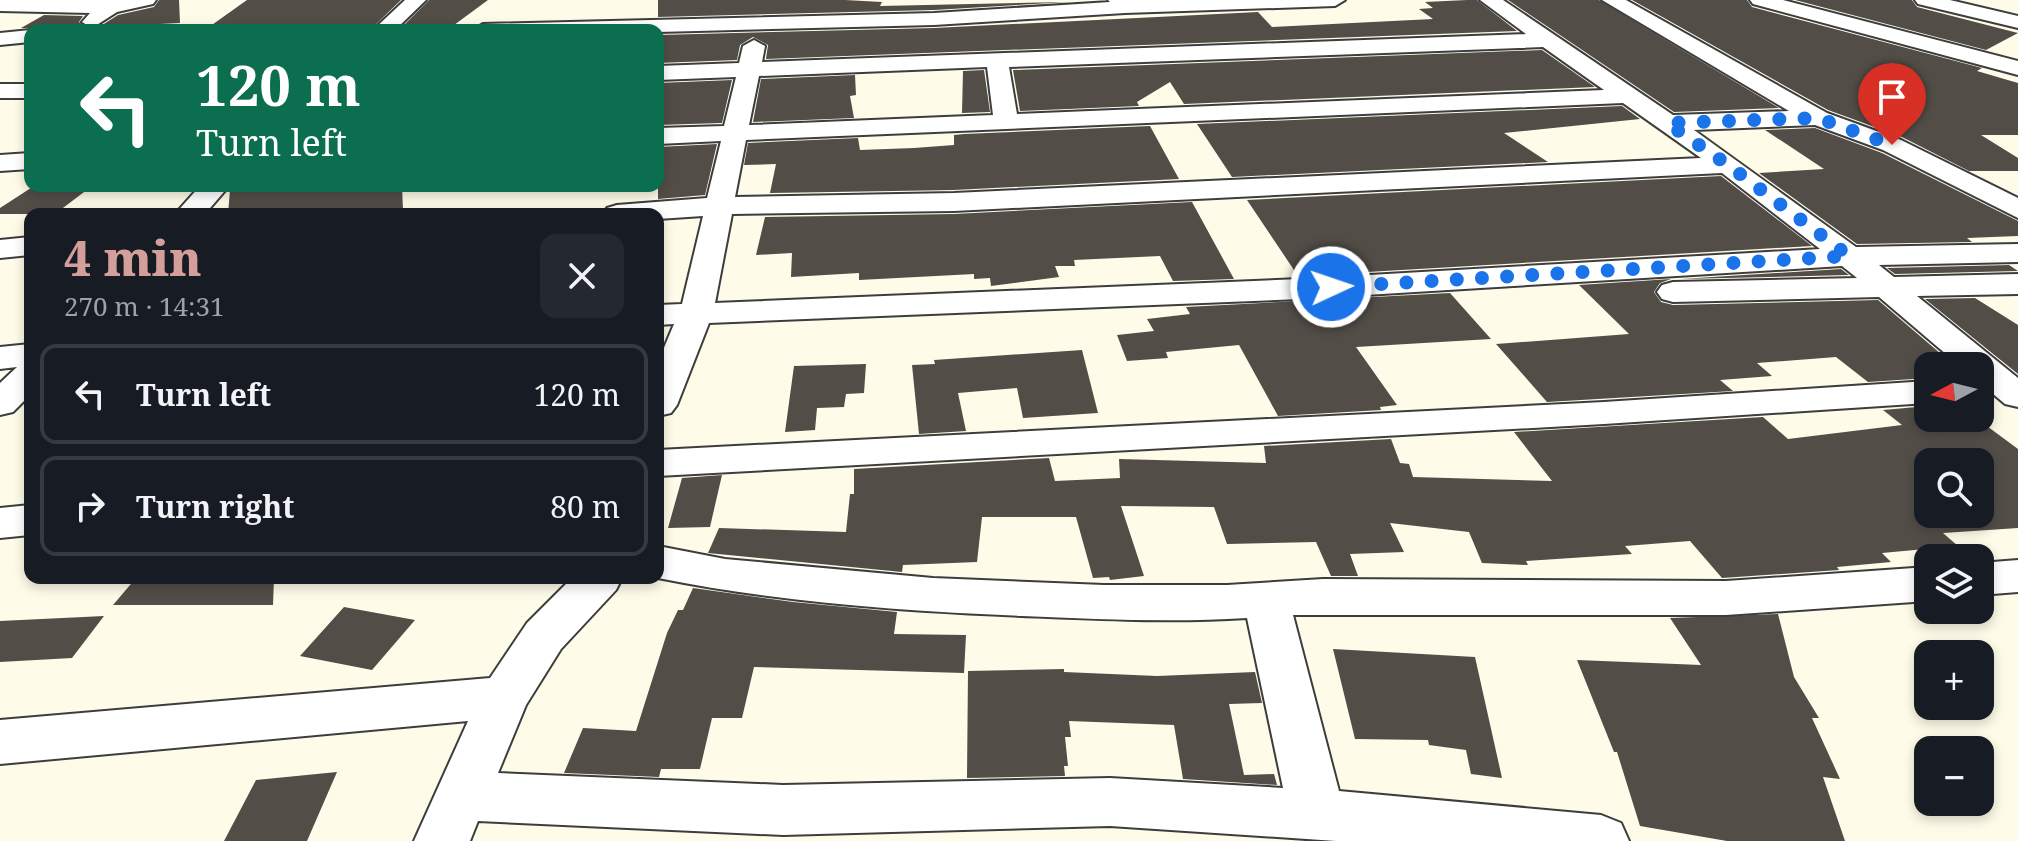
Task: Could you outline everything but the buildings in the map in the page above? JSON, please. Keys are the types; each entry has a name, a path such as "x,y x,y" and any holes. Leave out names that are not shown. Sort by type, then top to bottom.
{"street":[{"path":"0,5 110,8 146,0"},
{"path":"390,24 416,0"},
{"path":"882,21 891,0"},
{"path":"648,24 759,12 882,21 1026,6 1335,0"},
{"path":"1490,0 1728,165 1849,256 2001,391"},
{"path":"1612,0 1818,118 1892,145 2018,209"},
{"path":"1760,0 2018,68"},
{"path":"1925,0 2018,22"},
{"path":"88,24 110,8"},
{"path":"515,24 530,10"},
{"path":"607,24 620,10"},
{"path":"664,390 696,313 733,134 750,70 759,12"},
{"path":"1,39 24,37"},
{"path":"664,73 1549,40"},
{"path":"997,60 1006,122"},
{"path":"0,91 24,91"},
{"path":"664,136 1628,96"},
{"path":"1667,123 1818,118"},
{"path":"0,163 24,161"},
{"path":"664,210 719,206 954,202 1728,165"},
{"path":"195,208 209,192"},
{"path":"0,249 24,247"},
{"path":"664,315 1285,290 1849,256 2018,253"},
{"path":"664,315 2018,284"},
{"path":"0,331 24,330"},
{"path":"0,358 24,356"},
{"path":"0,404 24,380"},
{"path":"664,463 1589,414 1914,393"},
{"path":"0,523 24,521"},
{"path":"664,563 725,575 933,595 1104,602 1323,596 1726,598 1914,585"},
{"path":"1994,578 2018,576"},
{"path":"594,584 544,636 504,697 451,819 1110,802 1317,815 1601,841"},
{"path":"1266,599 1317,815"},
{"path":"0,742 504,697"}],"route":[{"path":"1331,287 1849,256 1667,123 1818,118 1892,145"}]}
